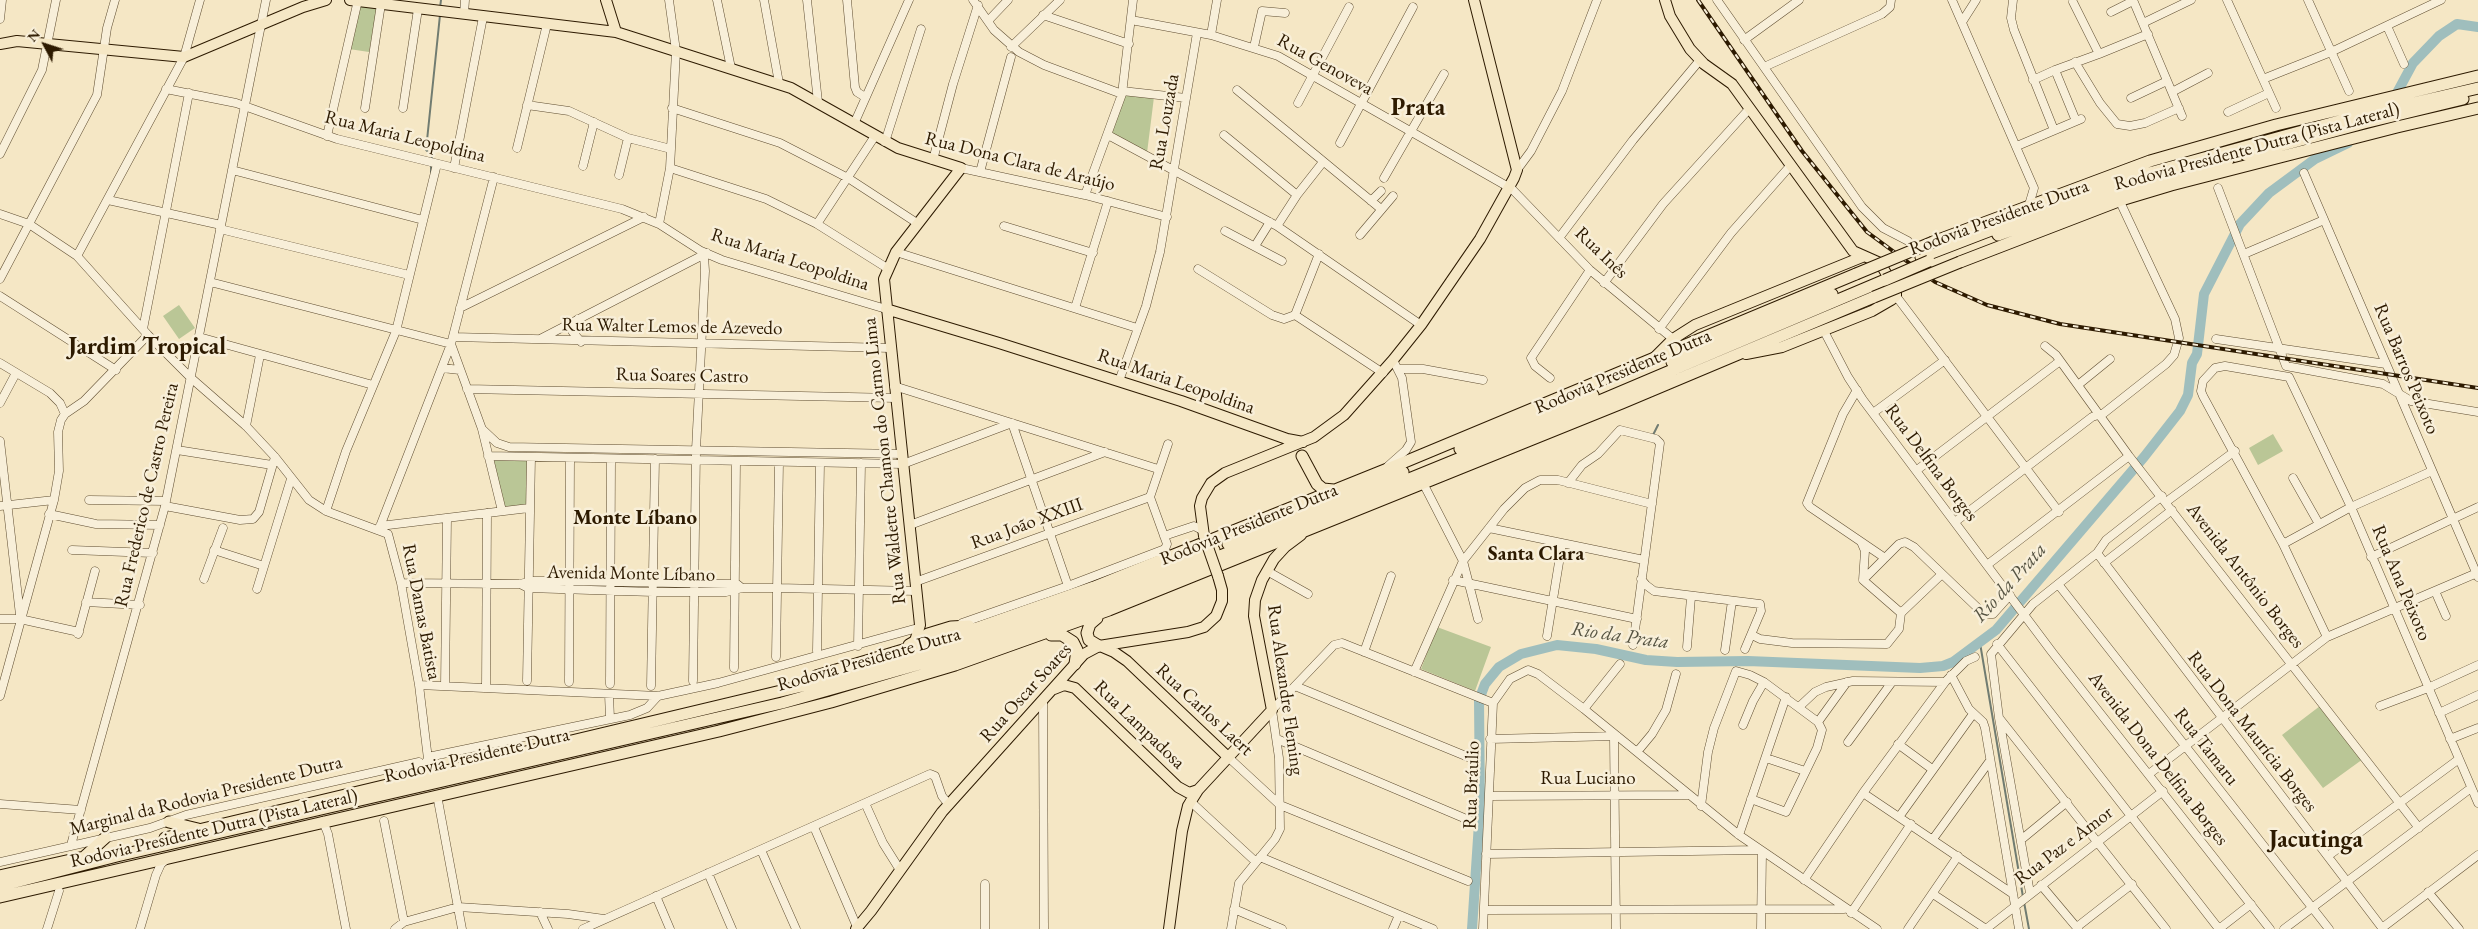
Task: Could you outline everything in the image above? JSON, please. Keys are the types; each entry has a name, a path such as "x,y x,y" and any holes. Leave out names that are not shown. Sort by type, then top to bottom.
{"highway":[{"name":"Rodovia Presidente Dutra (Pista Lateral)","path":"731,704 980,627 1103,584 1933,242 2150,161 2276,125 2478,76"},
{"name":"Rodovia Presidente Dutra","path":"2406,109 2478,88"},
{"name":"Rodovia Presidente Dutra","path":"0,886 117,856 782,703 966,651 1144,587 1578,410 1925,259 2148,182 2362,119 2478,96"},
{"name":"Rodovia Presidente Dutra (Pista Lateral)","path":"0,897 718,730 832,702 956,665 1042,636 1110,610 1622,403 1960,262 2140,195 2301,151 2478,108"},
{"path":"1988,252 2019,246 2122,206 2140,195"},
{"name":"Rodovia Presidente Dutra","path":"0,876 731,704 848,675 952,646 1056,611 1208,552 1883,277"},
{"name":"Rua Maria Leopoldina","path":"1302,456 1317,484 1324,489 1334,490"},
{"path":"1099,646 1088,638 1087,628 1094,619 1110,610"},
{"path":"898,652 916,632 928,634 951,627 980,627"},
{"path":"1042,636 1056,634 1069,638 1076,650 1075,664"},
{"path":"169,822 200,830"},
{"path":"84,857 105,838"}],"main road":[{"path":"0,44 17,41 184,57 303,7 326,0"},
{"name":"Rua Dona Clara de Araújo","path":"355,0 616,32 779,83 818,102 885,142 961,168"},
{"path":"606,0 616,32"},
{"path":"1474,0 1518,170"},
{"path":"1665,0 1670,16 1680,34 1700,60 1732,84 1855,256"},
{"name":"Rua Waldette Chamon do Carmo Lima","path":"916,632 916,586 884,289 887,268 896,252 961,168"},
{"name":"Rua Oscar Soares","path":"1302,456 1306,447 1329,432 1383,372 1396,364 1420,325 1480,239 1518,170"},
{"path":"1654,358 1673,339 1716,315 1855,256 1873,258 1881,264 1894,286 1896,296 1872,311 1778,349 1732,356"},
{"name":"Rua Maria Leopoldina","path":"886,309 1119,381 1289,443 1302,456"},
{"name":"Rua Oscar Soares","path":"857,928 949,804 1089,650 1099,646 1188,632 1204,627 1216,616 1222,601 1222,590 1203,533 1200,502 1206,490 1216,478 1289,443 1303,442 1319,434 1344,415"},
{"name":"Rua Alexandre Fleming","path":"1272,710 1254,616 1255,600 1267,571 1285,547 1315,526"},
{"name":"Rua Carlos Laert","path":"1099,646 1110,650 1127,661 1228,757"},
{"path":"1075,664 1072,675 1075,688"},
{"name":"Rua Lampadosa","path":"1054,689 1064,685 1075,688 1178,787 1189,792 1198,790"},
{"path":"1169,929 1185,814 1190,801 1272,710"},
{"path":"1178,787 1185,814"}],"street":[{"path":"0,19 2,0"},
{"path":"0,154 42,70 56,0"},
{"path":"0,279 97,95 103,48 114,0"},
{"path":"78,256 184,57 200,0"},
{"name":"Rua Frederico de Castro Pereira","path":"71,845 140,605 166,504 266,0"},
{"path":"327,136 355,0"},
{"path":"464,14 465,0"},
{"path":"659,224 670,168 676,51 669,0"},
{"path":"717,0 731,68"},
{"path":"764,0 779,83"},
{"path":"806,0 818,102"},
{"path":"847,0 854,87 865,97"},
{"path":"854,124 909,0"},
{"path":"988,21 1008,0"},
{"path":"1011,47 1060,0"},
{"path":"1085,195 1122,93 1133,0"},
{"path":"1212,35 1217,0"},
{"path":"1518,170 1531,151 1562,91 1597,0"},
{"path":"1717,0 1826,158 1867,213 1883,228 1908,241"},
{"path":"1744,40 1799,0"},
{"path":"1764,68 1882,14 1890,7 1891,0"},
{"path":"1952,0 2034,188 2029,205"},
{"path":"1962,22 1976,0"},
{"path":"2013,0 2011,18 2033,80 2054,130"},
{"path":"2075,62 2100,103 2117,124 2130,126 2181,112 2133,0 2111,12"},
{"path":"2143,23 2191,0"},
{"path":"2227,0 2276,108"},
{"path":"2308,0 2349,91"},
{"path":"2263,79 2331,52 2441,0"},
{"path":"2073,2 2099,54"},
{"path":"975,3 1011,47 1044,65 1122,93 1186,98"},
{"path":"933,160 975,3"},
{"path":"365,108 381,4"},
{"path":"1298,103 1348,7"},
{"path":"1340,143 1413,7"},
{"path":"403,108 418,9"},
{"path":"1254,47 1262,11 1285,13"},
{"path":"1043,15 1129,44"},
{"path":"454,168 483,16"},
{"name":"Rua Genoveva","path":"1131,20 1212,35 1278,56 1510,187"},
{"path":"516,148 547,24"},
{"path":"2387,26 2404,64"},
{"path":"885,142 920,29"},
{"name":"Rua Louzada","path":"1119,381 1153,280 1167,217 1197,33"},
{"path":"2033,80 2148,34"},
{"path":"980,172 1011,58"},
{"path":"1559,238 1633,140 1700,60"},
{"path":"2017,146 2079,120 2055,70"},
{"path":"2172,92 2208,73"},
{"path":"1384,178 1444,74"},
{"path":"2130,98 2167,81"},
{"name":"Rua Maria Leopoldina","path":"166,89 245,106 327,136 622,209 659,224 705,254 886,309"},
{"path":"1237,90 1381,209"},
{"path":"0,696 54,500 59,471 59,426 65,414 84,401 116,370 145,332 165,213 189,93"},
{"path":"2228,112 2269,93"},
{"path":"527,105 569,111 628,138 671,149"},
{"path":"672,108 780,143 848,178 917,223"},
{"path":"1604,283 1663,204 1750,108"},
{"path":"583,166 594,122"},
{"path":"1224,134 1297,195"},
{"path":"1108,135 1277,226 1420,325"},
{"path":"816,224 875,136"},
{"path":"619,175 628,138"},
{"path":"1277,226 1297,195 1323,162"},
{"path":"326,511 346,451 396,331 423,220 434,163"},
{"path":"1659,329 1731,233 1791,165"},
{"path":"670,168 751,192 816,224 887,268"},
{"name":"Rua Dona Clara de Araújo","path":"961,168 1085,195 1167,217"},
{"path":"232,170 423,220"},
{"name":"Rua Barros Peixoto","path":"2304,173 2477,575"},
{"path":"494,178 452,341 379,527 529,508"},
{"name":"Rua Inês","path":"1510,187 1590,270 1673,339"},
{"path":"2034,188 2051,197"},
{"path":"2218,188 2286,366 2383,384 2411,401 2478,412"},
{"path":"1372,201 1381,191"},
{"path":"1360,235 1393,196"},
{"path":"108,200 409,275"},
{"path":"1075,308 1108,201"},
{"path":"1955,522 2092,417 2104,413 2170,361 2179,338 2170,307 2122,206"},
{"name":"Rua Damas Batista","path":"0,214 29,224 78,256 145,332 191,378 246,426 275,456 309,500 326,511 379,527 390,536 401,582 419,685 428,758"},
{"path":"460,308 644,217"},
{"path":"2244,254 2324,220"},
{"path":"1255,246 1270,222"},
{"path":"1004,226 1093,253"},
{"path":"1225,231 1282,260"},
{"path":"896,252 1137,328"},
{"path":"538,340 579,317 705,254 696,450 693,681"},
{"path":"1296,315 1319,254"},
{"path":"1198,270 1272,315 1284,319 1296,315"},
{"path":"1550,378 1533,364 1531,358 1590,270"},
{"name":"Rua Walter Lemos de Azevedo","path":"210,282 396,331 452,341 700,342 890,348"},
{"path":"0,296 116,370"},
{"path":"1896,296 2059,512"},
{"path":"1296,315 1383,372"},
{"path":"579,317 572,331 581,342"},
{"name":"Rua Delfina Borges","path":"1824,331 1856,390 2022,611"},
{"path":"199,337 373,385"},
{"path":"2216,339 2386,364"},
{"path":"452,341 460,370 482,430 502,511"},
{"name":"Avenida Antônio Borges","path":"2045,346 2060,361 2098,415 2419,828"},
{"path":"246,426 260,355"},
{"path":"2078,385 2110,359"},
{"path":"1873,413 1945,360"},
{"path":"1917,470 2060,361"},
{"path":"0,363 50,393 60,403 65,414"},
{"path":"1383,470 1406,450 1410,442 1396,364 1484,380"},
{"name":"Rua Ana Peixoto","path":"2235,452 2201,391 2205,377 2220,366 2289,377 2351,507 2371,558 2459,760 2475,792 2478,803"},
{"path":"442,368 460,370"},
{"path":"0,403 16,372"},
{"path":"894,386 1158,469"},
{"name":"Rua Soares Castro","path":"468,389 896,398"},
{"path":"1856,390 1843,414 1807,503 1862,544 1885,558"},
{"path":"488,454 611,459 861,463 902,459 1012,423"},
{"path":"1012,423 1068,586"},
{"path":"482,430 503,446"},
{"path":"1568,483 1584,464 1596,456 1622,430 1660,443 1633,645"},
{"path":"0,441 4,506 20,619"},
{"path":"951,627 1164,550 1167,545 1150,497 1168,444"},
{"path":"488,454 503,446 696,450 902,459"},
{"path":"177,450 272,465"},
{"path":"910,525 1106,452"},
{"path":"2028,894 2022,839 1999,718 1991,654 2022,611 2096,553 2106,540 2235,452 2283,544 2327,637"},
{"path":"89,500 166,504 240,520 253,520 259,512 275,456"},
{"path":"527,681 525,584 531,457"},
{"path":"569,682 570,458"},
{"path":"610,684 611,459"},
{"path":"651,686 655,459"},
{"path":"734,668 738,588 736,461"},
{"path":"1987,565 2059,512 2134,461"},
{"path":"776,656 779,462"},
{"path":"817,651 820,462"},
{"path":"858,646 861,463"},
{"path":"2283,544 2351,507 2432,471"},
{"path":"2293,478 2319,524"},
{"path":"257,589 291,479"},
{"path":"1414,672 1463,561 1515,498 1530,484 1549,479 1653,501"},
{"path":"1423,484 1463,561 1478,619"},
{"name":"Rua João XXIII","path":"916,586 1050,533 1150,497"},
{"path":"4,506 54,500"},
{"path":"2371,558 2478,507"},
{"path":"2104,563 2172,510"},
{"path":"486,688 487,513"},
{"path":"49,514 96,524 160,526"},
{"path":"445,686 446,518"},
{"path":"1164,536 1194,526 1203,533"},
{"path":"204,579 223,528"},
{"path":"1489,528 1644,560"},
{"path":"1863,580 1899,544 1905,542 1914,547 1984,614 1993,614 2012,597"},
{"path":"1548,636 1551,602 1562,544"},
{"path":"1862,544 1865,551 1863,580"},
{"path":"72,550 153,553"},
{"path":"214,550 264,566"},
{"name":"Rua Dona Maurícia Borges","path":"2096,553 2383,928"},
{"path":"0,619 20,619 78,634 95,571"},
{"path":"1267,571 1308,594"},
{"path":"1752,635 1760,639 1792,643 1887,644 1899,629 1901,612 1942,574"},
{"path":"2149,774 2327,637 2477,575"},
{"path":"1364,652 1391,576"},
{"path":"1641,579 1654,590 1691,597 1761,605 1762,611 1745,649"},
{"path":"1453,580 1637,619"},
{"path":"1863,580 1901,612"},
{"name":"Avenida Monte Líbano","path":"525,584 569,581 653,583 694,587 818,589 916,586"},
{"path":"16,582 29,589"},
{"name":"Avenida Monte Líbano","path":"401,582 525,584 569,589 653,592 694,587"},
{"name":"Rua Tamaru","path":"2058,584 2329,929"},
{"path":"2435,591 2446,616"},
{"path":"1687,647 1691,597"},
{"path":"1725,650 1732,601"},
{"path":"86,602 140,605"},
{"name":"Avenida Dona Delfina Borges","path":"2022,611 2270,929"},
{"path":"419,685 658,696 916,632"},
{"path":"1272,710 1336,643 1342,643 1489,702 1516,674 1528,670 1538,674 1584,709 1687,795 1739,835 1877,929"},
{"path":"1998,644 2219,929 2251,904"},
{"path":"1804,880 1863,793 1945,682 1975,656"},
{"path":"1584,709 1620,664"},
{"path":"2380,706 2428,688 2478,665"},
{"path":"1701,806 1710,744 1736,671 1750,674 1764,682 1799,707 1822,727 1822,735 1787,810 1783,812 1751,799"},
{"path":"1637,752 1652,734 1666,710 1676,674"},
{"path":"1951,675 1973,714 1983,722 1985,728 1989,762 2013,894 2017,903 2019,929"},
{"path":"1742,725 1764,682"},
{"path":"1799,707 1815,692 1826,687 1848,682 1945,682"},
{"path":"1818,722 1848,682"},
{"path":"1848,742 1892,682"},
{"path":"1294,686 1473,760"},
{"path":"609,694 610,719"},
{"path":"2439,713 2478,695"},
{"path":"414,778 428,758 610,719 645,709 658,696"},
{"path":"1739,835 1786,697"},
{"path":"1043,700 1044,929"},
{"name":"Rua Bráulio","path":"1483,929 1489,796 1489,702"},
{"name":"Rua Alexandre Fleming","path":"1231,929 1238,884 1279,833 1280,805 1277,739 1272,710"},
{"path":"1899,817 1973,714"},
{"path":"1999,718 2098,840 2166,929"},
{"path":"2450,739 2478,728"},
{"path":"1490,739 1616,736"},
{"path":"1616,736 1616,929"},
{"path":"1277,739 1471,821"},
{"path":"2005,748 2016,739"},
{"path":"1898,744 1932,769"},
{"name":"Rua Carlos Laert","path":"1228,757 1280,805"},
{"path":"428,758 434,767 443,772"},
{"path":"1766,758 1805,771"},
{"path":"2328,856 2459,760"},
{"name":"Marginal da Rodovia Presidente Dutra","path":"0,862 105,838 186,816 419,762"},
{"path":"1932,839 1989,762"},
{"path":"583,929 930,774 934,775 942,796 949,804"},
{"name":"Rua Paz e Amor","path":"1986,929 2028,894 2163,791"},
{"path":"2284,929 2419,828 2475,792"},
{"path":"1863,793 2013,894"},
{"path":"437,795 462,929"},
{"name":"Rua Luciano","path":"1489,796 1687,795"},
{"path":"1190,801 1258,860 1433,929"},
{"path":"2022,839 2067,802"},
{"path":"865,803 883,843 900,870"},
{"path":"0,804 81,810"},
{"path":"1280,805 1468,881"},
{"path":"323,821 328,834 346,929"},
{"path":"384,821 404,922"},
{"path":"1848,911 1911,824"},
{"path":"814,826 857,928"},
{"path":"761,850 796,929"},
{"path":"1486,854 1761,851"},
{"path":"1761,851 1761,929"},
{"path":"2383,928 2478,855"},
{"path":"1908,929 1958,856"},
{"path":"140,929 156,874 161,864 171,857"},
{"path":"132,866 149,867 156,874"},
{"path":"708,873 732,929"},
{"path":"985,884 985,929"},
{"path":"2041,885 2077,928 2132,884"},
{"path":"47,929 59,891"},
{"path":"2428,892 2459,929"},
{"path":"1933,894 1986,929"},
{"path":"656,896 670,929"},
{"path":"395,929 404,922 458,907 540,912 604,919"},
{"path":"1234,909 1282,929"},
{"path":"1484,910 1761,909 1848,911"},
{"path":"540,912 548,929"},
{"path":"1394,929 1399,915"}],"green space":[{"path":"359,5 377,7 369,52 349,49"},
{"path":"1125,94 1154,97 1147,153 1112,133"},
{"path":"179,305 195,328 179,339 163,316"},
{"path":"2273,434 2283,451 2258,465 2249,448"},
{"path":"493,459 527,459 527,505 504,507"},
{"path":"1437,627 1491,647 1475,691 1421,669"},
{"path":"2320,706 2363,759 2323,788 2282,735"}],"waterway":[{"path":"440,8 441,0"},
{"path":"432,159 432,155 426,150 440,15"},
{"name":"Rio da Prata","path":"2392,102 2413,63 2439,36 2457,24 2478,27"},
{"name":"Rio da Prata","path":"1472,929 1480,808 1479,700 1485,684 1499,667 1521,654 1557,645 1596,649 1646,660 1677,662 1748,661 1920,668 1943,666 1953,662 1996,630 2144,457 2180,411 2188,395 2192,363 2197,354 2204,294 2240,224 2269,193 2315,159 2348,143"},
{"path":"431,164 431,174"},
{"path":"1652,437 1658,425"},
{"path":"1980,643 2023,897"},
{"path":"2024,902 2029,929"}],"railway":[{"path":"1698,0 1802,151 1867,232 1935,282 1987,305 2060,324 2478,388"}],"district":[{"name":"Prata","path":"1418,108"},
{"name":"Jardim Tropical","path":"147,347"},
{"name":"Monte Líbano","path":"635,518"},
{"name":"Santa Clara","path":"1536,555"},
{"name":"Jacutinga","path":"2316,840"}]}
